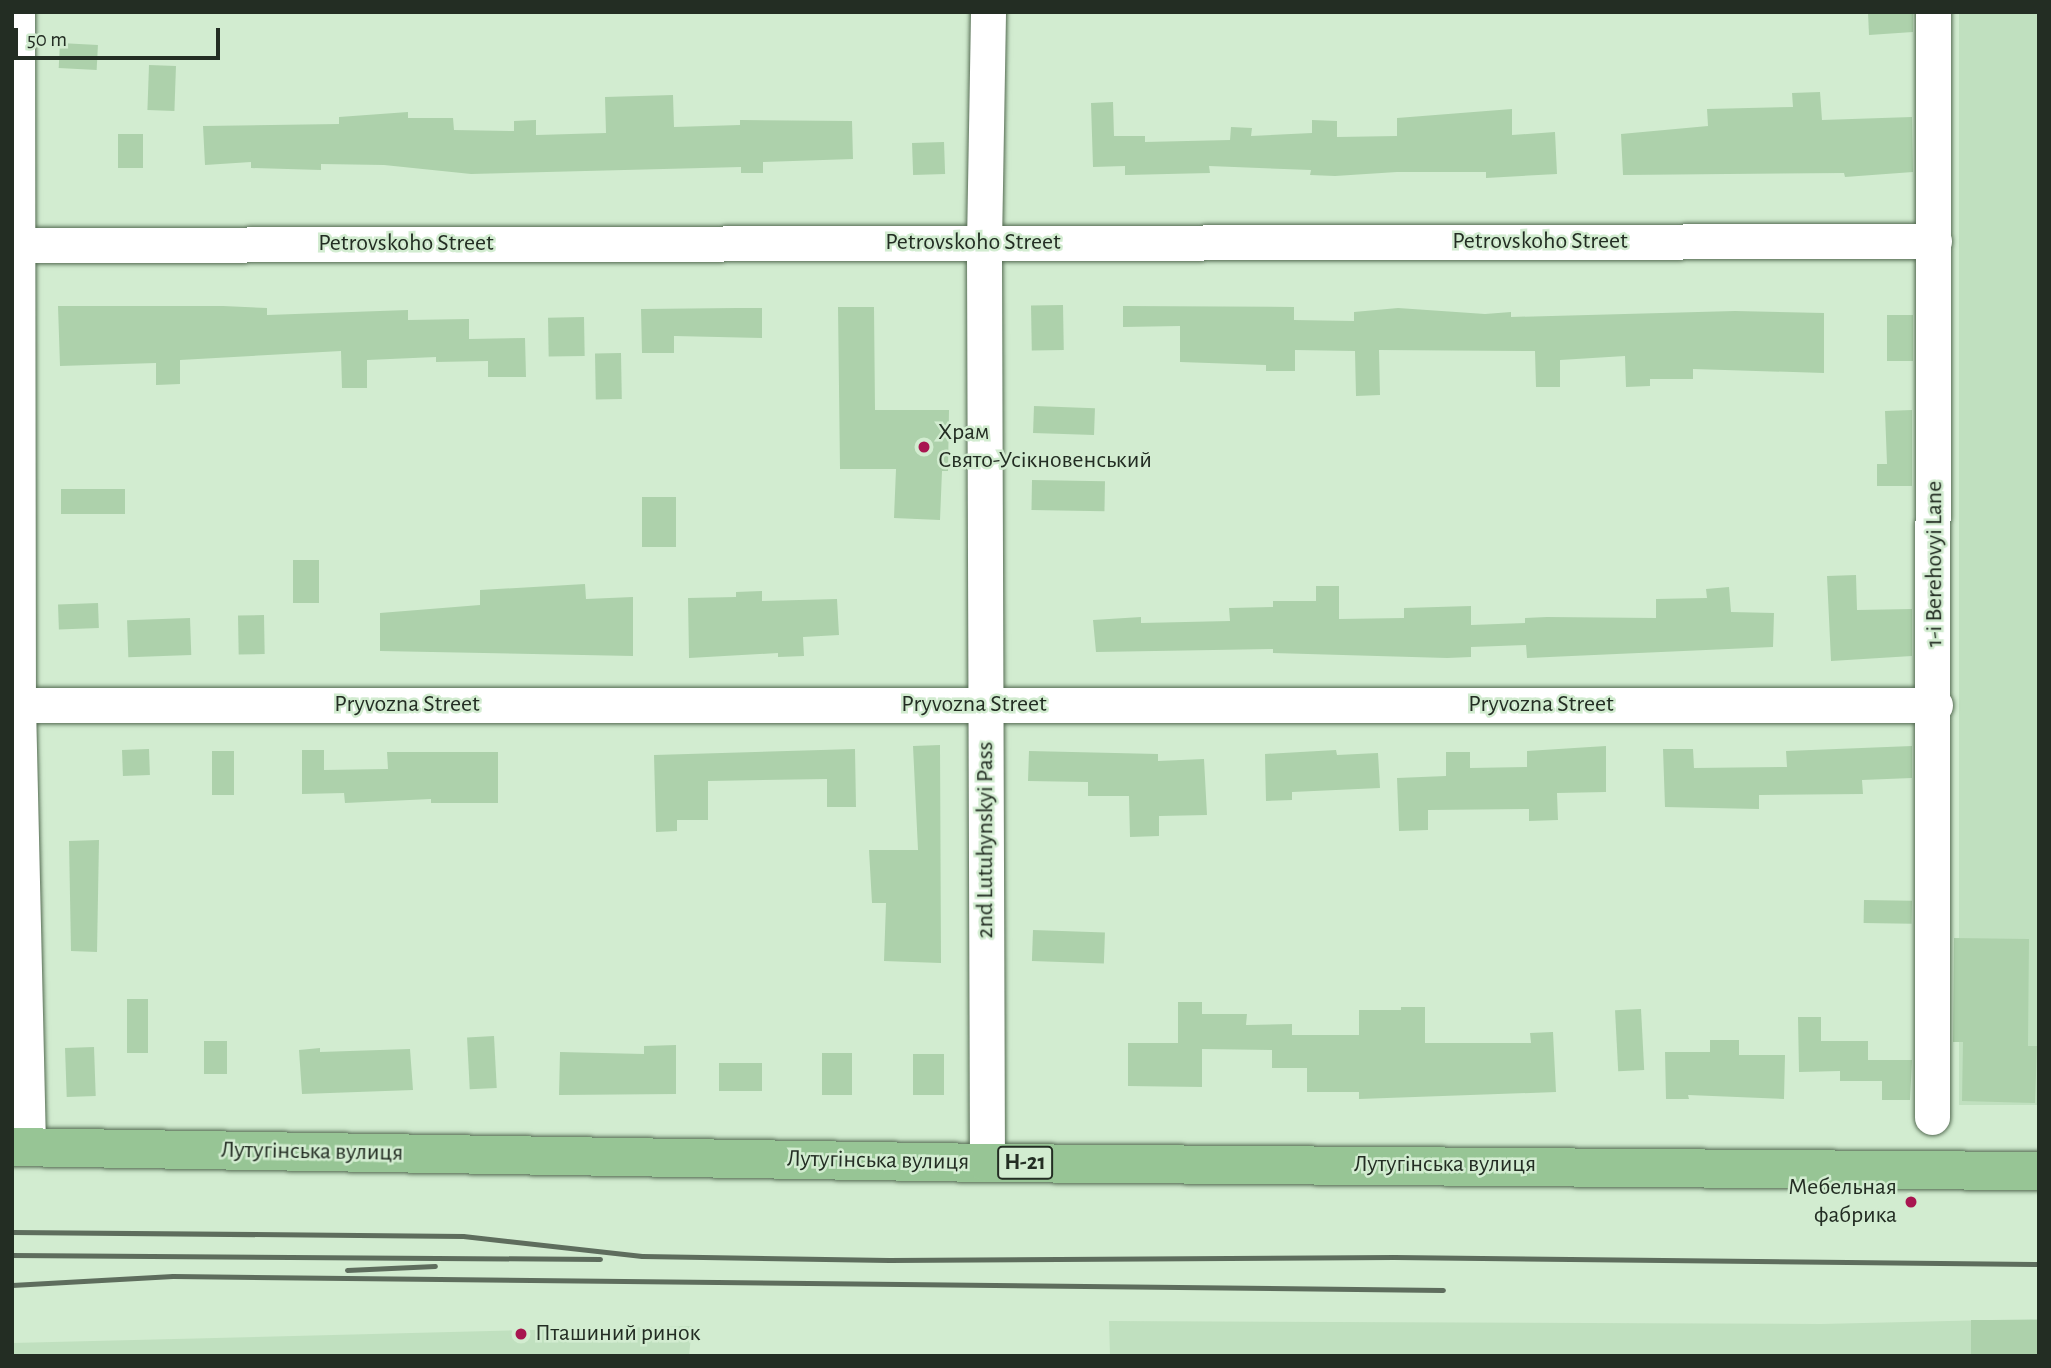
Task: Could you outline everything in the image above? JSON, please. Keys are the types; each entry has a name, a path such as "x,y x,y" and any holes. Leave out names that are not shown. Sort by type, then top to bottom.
{"main road":[{"name":"Лутугінська вулиця","path":"20,1147 987,1163 2039,1171"}],"street":[{"path":"17,12 13,245 20,1147"},
{"name":"2nd Lutuhynskyi Pass","path":"987,1163 984,243 988,12"},
{"name":"1-i Berehovyi Lane","path":"1932,1116 1935,705 1933,12"},
{"name":"Petrovskoho Street","path":"13,245 1934,241"},
{"name":"Pryvozna Street","path":"15,705 1935,705"}],"shaded area":[{"path":"1959,12 2039,12 2039,1105 1959,1105"},
{"path":"2039,1319 2039,1356 1110,1356 1109,1321 1821,1324"},
{"name":"Пташиний ринок","path":"692,1326 689,1356 12,1356 12,1343"}],"building":[{"path":"1868,12 1913,12 1913,32 1869,35"},
{"path":"60,43 98,45 97,70 59,68"},
{"path":"149,65 176,66 174,111 147,110"},
{"path":"1820,92 1822,120 1912,117 1913,172 1845,177 1844,173 1623,175 1621,134 1708,126 1707,109 1793,107 1792,93"},
{"path":"673,95 674,127 740,125 740,120 852,121 853,159 763,162 763,173 741,173 741,167 471,174 384,165 321,164 321,170 251,168 251,162 205,165 203,126 339,124 339,117 408,112 408,118 453,118 454,130 514,131 514,121 536,120 536,135 606,133 605,97"},
{"path":"1113,102 1114,136 1145,136 1145,142 1230,140 1231,127 1252,128 1251,136 1312,133 1312,120 1337,121 1337,137 1397,136 1397,118 1512,109 1512,135 1555,132 1557,174 1486,178 1486,172 1397,172 1335,176 1310,175 1311,170 1209,166 1210,173 1125,175 1125,166 1093,167 1091,103"},
{"path":"118,134 143,134 143,168 118,168"},
{"path":"944,142 945,174 913,175 912,143"},
{"path":"1063,305 1064,350 1032,351 1031,306"},
{"path":"58,306 223,306 267,308 267,315 408,310 408,320 469,319 469,339 525,338 526,377 488,377 488,361 436,362 436,357 367,360 367,388 342,388 341,351 180,360 180,384 156,385 156,363 60,366"},
{"path":"1123,306 1294,307 1294,320 1354,321 1354,312 1398,308 1485,314 1511,312 1511,317 1735,311 1824,313 1824,373 1693,369 1693,379 1650,379 1650,386 1626,387 1625,356 1560,360 1560,387 1536,387 1535,351 1379,350 1380,395 1356,396 1355,351 1295,350 1295,371 1266,371 1266,365 1180,362 1180,326 1123,327"},
{"path":"838,307 874,307 875,410 949,410 948,471 942,471 940,520 894,518 896,469 840,469"},
{"path":"762,308 762,338 674,336 674,353 642,353 641,309"},
{"path":"1887,315 1913,315 1913,361 1887,361"},
{"path":"584,317 585,356 549,357 548,318"},
{"path":"595,353 621,353 622,399 596,399"},
{"path":"1034,406 1095,408 1094,435 1033,433"},
{"path":"1912,410 1912,486 1877,486 1877,464 1887,464 1885,411"},
{"path":"1032,480 1105,481 1104,511 1031,510"},
{"path":"61,489 125,489 125,514 61,514"},
{"path":"642,497 676,497 676,547 642,547"},
{"path":"293,560 319,560 319,603 293,603"},
{"path":"1856,575 1857,610 1912,609 1912,656 1831,661 1827,576"},
{"path":"585,584 586,599 633,597 633,656 380,651 380,613 480,605 480,590"},
{"path":"1316,586 1339,586 1339,619 1404,618 1404,608 1471,606 1471,625 1525,623 1525,618 1547,617 1656,618 1656,599 1707,598 1706,589 1729,587 1731,612 1774,613 1773,647 1527,658 1526,645 1471,647 1471,657 1447,658 1273,653 1273,649 1096,652 1093,620 1141,617 1141,623 1230,621 1229,608 1273,607 1273,601 1316,601"},
{"path":"762,591 762,601 837,599 839,635 803,637 804,656 778,657 778,653 689,658 688,598 736,597 736,592"},
{"path":"98,603 99,628 59,629 58,604"},
{"path":"238,615 264,615 265,654 239,654"},
{"path":"190,618 191,655 128,657 127,620"},
{"path":"940,745 941,963 884,961 886,903 872,903 869,850 918,850 913,746"},
{"path":"1606,746 1606,792 1557,793 1558,820 1529,821 1529,809 1428,810 1428,830 1399,831 1397,778 1446,776 1446,752 1470,752 1470,768 1527,767 1527,751"},
{"path":"1912,746 1912,778 1862,780 1863,794 1759,795 1759,809 1665,807 1663,749 1693,749 1694,768 1787,767 1786,751"},
{"path":"149,749 150,775 123,776 122,750"},
{"path":"855,749 856,807 827,807 827,779 708,781 708,820 677,820 677,831 656,832 654,755"},
{"path":"302,750 324,750 324,770 388,769 387,752 498,752 498,803 431,803 431,799 345,803 344,793 302,794"},
{"path":"1336,750 1337,755 1378,753 1380,788 1292,792 1292,800 1266,801 1265,754"},
{"path":"212,751 234,751 234,795 212,795"},
{"path":"1029,751 1158,754 1158,761 1204,759 1207,815 1159,816 1159,836 1130,837 1129,796 1088,796 1088,782 1028,781"},
{"path":"99,840 97,952 71,951 69,841"},
{"path":"1864,900 1912,901 1912,924 1864,923"},
{"path":"1033,930 1105,933 1104,963 1032,961"},
{"path":"1954,938 2029,939 2028,1046 2037,1046 2035,1103 1962,1101 1963,1042 1953,1042"},
{"path":"127,999 148,999 148,1053 127,1053"},
{"path":"1178,1002 1202,1002 1202,1014 1247,1014 1246,1025 1292,1024 1292,1035 1359,1035 1359,1010 1401,1010 1401,1007 1425,1007 1425,1043 1531,1043 1530,1033 1553,1032 1556,1092 1359,1099 1359,1092 1307,1092 1307,1068 1272,1068 1272,1050 1202,1049 1202,1087 1128,1086 1128,1043 1178,1043"},
{"path":"1641,1009 1644,1070 1618,1071 1615,1010"},
{"path":"1798,1017 1821,1017 1821,1041 1868,1041 1868,1060 1912,1060 1910,1100 1882,1100 1882,1081 1840,1081 1840,1071 1799,1072"},
{"path":"494,1036 497,1088 470,1089 467,1037"},
{"path":"1710,1040 1739,1040 1739,1055 1785,1055 1784,1099 1688,1095 1689,1099 1666,1099 1665,1052 1710,1052"},
{"path":"204,1041 227,1041 227,1074 204,1074"},
{"path":"676,1045 676,1094 559,1095 560,1052 644,1054 644,1046"},
{"path":"94,1047 96,1096 67,1097 65,1048"},
{"path":"320,1048 320,1052 410,1049 413,1090 302,1094 299,1050"},
{"path":"822,1053 852,1053 852,1095 822,1095"},
{"path":"913,1054 944,1054 944,1095 913,1095"},
{"path":"719,1063 762,1063 762,1091 719,1091"},
{"path":"1971,1320 2039,1320 2039,1356 1971,1356"}],"railway":[{"path":"12,1232 463,1236 642,1256 889,1260 1394,1257 2039,1264"},
{"path":"12,1255 600,1259"},
{"path":"347,1270 435,1266"},
{"path":"12,1285 173,1276 1443,1290"}],"place":[{"name":"Храм Свято-Усікновенський","path":"924,447"},
{"name":"Мебельная фабрика","path":"1911,1202"},
{"name":"Пташиний ринок","path":"521,1334"}]}
